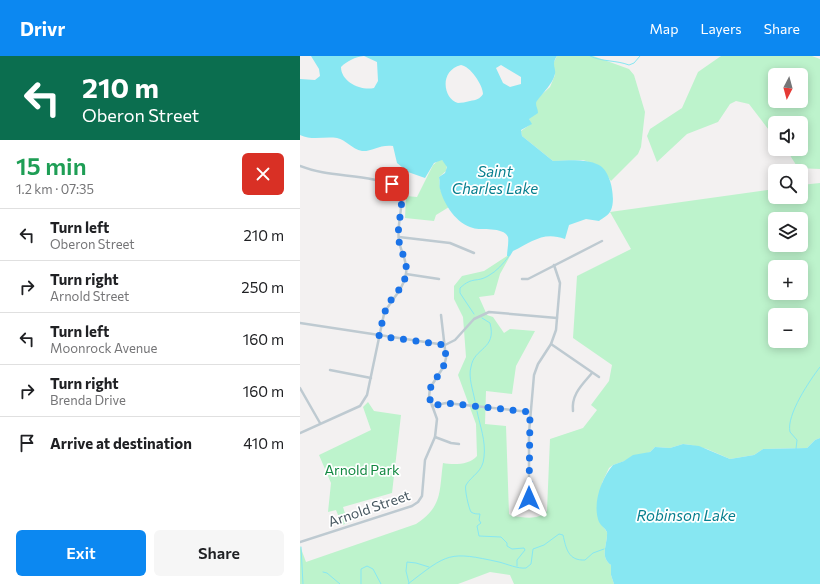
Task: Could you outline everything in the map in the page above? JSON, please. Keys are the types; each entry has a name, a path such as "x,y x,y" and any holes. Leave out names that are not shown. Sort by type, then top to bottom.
{"street":[{"path":"300,166 314,172 378,180 400,189 402,196 399,237 406,263 404,283 388,304 384,314 367,395 360,406 300,433"},
{"path":"399,237 450,243 474,253"},
{"path":"522,279 528,278 602,241"},
{"path":"529,498 530,412 536,369 551,344 555,334 557,318 560,280 554,265"},
{"path":"406,274 439,279"},
{"path":"300,323 445,345 458,337 474,319 489,312 557,318"},
{"name":"Arnold Street","path":"300,542 415,504 422,496 425,460 435,437 437,419 429,398 430,388 444,366 446,358 441,315"},
{"path":"551,344 599,377"},
{"path":"330,370 371,378"},
{"path":"573,411 572,404 576,393 592,373"},
{"path":"300,388 320,423"},
{"path":"432,406 446,403 530,412"},
{"path":"435,437 451,443 459,444"}],"green space":[{"path":"557,56 593,56 629,69 634,75 645,112 641,147 638,154 611,181 600,166 583,160 553,161 522,136 521,131 531,124 529,119 537,99 550,87 555,75 553,64"},
{"path":"721,56 812,56 820,59 820,169 808,168 808,164 795,164 790,156 808,156 808,116 768,116 768,129 749,104 736,101 730,104 718,122 687,134 657,162 647,136 650,129 682,108 698,72"},
{"path":"439,160 442,160 447,165 446,171 439,177 440,189 449,207 436,215 434,221 405,218 406,196 417,197 433,165"},
{"path":"820,183 820,438 815,440 807,448 763,449 754,455 730,459 707,449 691,445 683,444 670,448 655,447 650,452 613,465 609,468 602,483 599,521 607,532 605,558 611,565 611,575 614,584 514,584 510,575 490,572 458,584 300,584 300,546 306,562 416,524 431,511 438,498 443,463 466,463 477,456 476,424 458,375 466,357 463,317 454,299 454,286 462,276 484,271 507,256 510,256 500,274 494,295 479,297 487,315 493,317 504,333 510,329 535,331 516,366 512,394 486,391 485,424 506,426 509,514 512,516 535,517 547,511 550,439 583,428 597,410 591,405 609,381 612,365 573,338 577,276 631,249 610,212 768,190 768,204 808,204 808,184"},
{"name":"Arnold Park","path":"368,402 374,411 401,415 392,493 343,507 348,523 342,525 336,510 328,512 331,483 319,455 371,430 363,407"}],"water":[{"name":"Saint Charles Lake","path":"311,56 364,56 557,56 554,62 554,77 536,103 538,113 529,119 532,124 521,130 522,136 553,161 588,161 603,168 607,173 613,193 611,210 599,221 586,219 569,225 565,239 550,236 544,237 532,241 513,251 510,256 507,256 508,237 502,231 477,229 467,226 452,213 442,195 440,188 439,177 445,173 447,167 442,160 434,163 425,178 408,172 397,163 393,146 384,146 362,151 337,138 309,138 300,135 300,79 315,80 320,76 319,69","holes":["364,56 377,62 378,81 374,88 369,89 358,87 348,81 342,72 341,67 357,57","461,65 465,66 472,72 481,86 483,94 481,97 458,103 449,97 446,79 454,68","501,65 521,77 521,84 510,87 503,83 496,68"]},
{"name":"Robinson Lake","path":"820,438 820,584 614,584 611,575 611,565 605,558 607,532 599,522 597,515 597,500 601,484 613,465 624,461 633,455 650,452 655,447 670,448 683,444 699,446 730,459 754,455 763,449 807,448 815,440"}],"waterway":[{"path":"590,56 629,65 634,63 640,56"},
{"path":"474,314 460,293 460,288 468,282 484,278 491,274 500,267 509,256"},
{"path":"475,401 470,379 470,371 476,355 488,344 491,332 490,323 482,318"},
{"path":"796,449 797,440 790,432 792,416 800,398 820,367"},
{"path":"477,411 483,439 484,457 482,466 466,485 468,503 471,512 474,514 480,514 479,520 481,523 477,526 479,536 501,537 507,543 507,546 512,549 524,548 525,550 517,560 517,566"},
{"path":"408,584 432,566 450,557 469,556 526,568 531,564 533,549 544,545 559,534 563,535 565,545 571,556 579,560 585,560 593,553 604,549"},
{"path":"301,547 303,584"},
{"path":"409,583 406,571 407,562 429,567"},
{"path":"361,584 361,569 367,566 373,569 381,584"},
{"path":"323,572 327,573 340,584"}],"route":[{"path":"392,184 400,189 402,196 399,241 405,257 406,274 404,283 388,304 379,336 445,345 446,358 444,366 430,388 429,398 432,406 446,403 530,412 529,498"}]}
